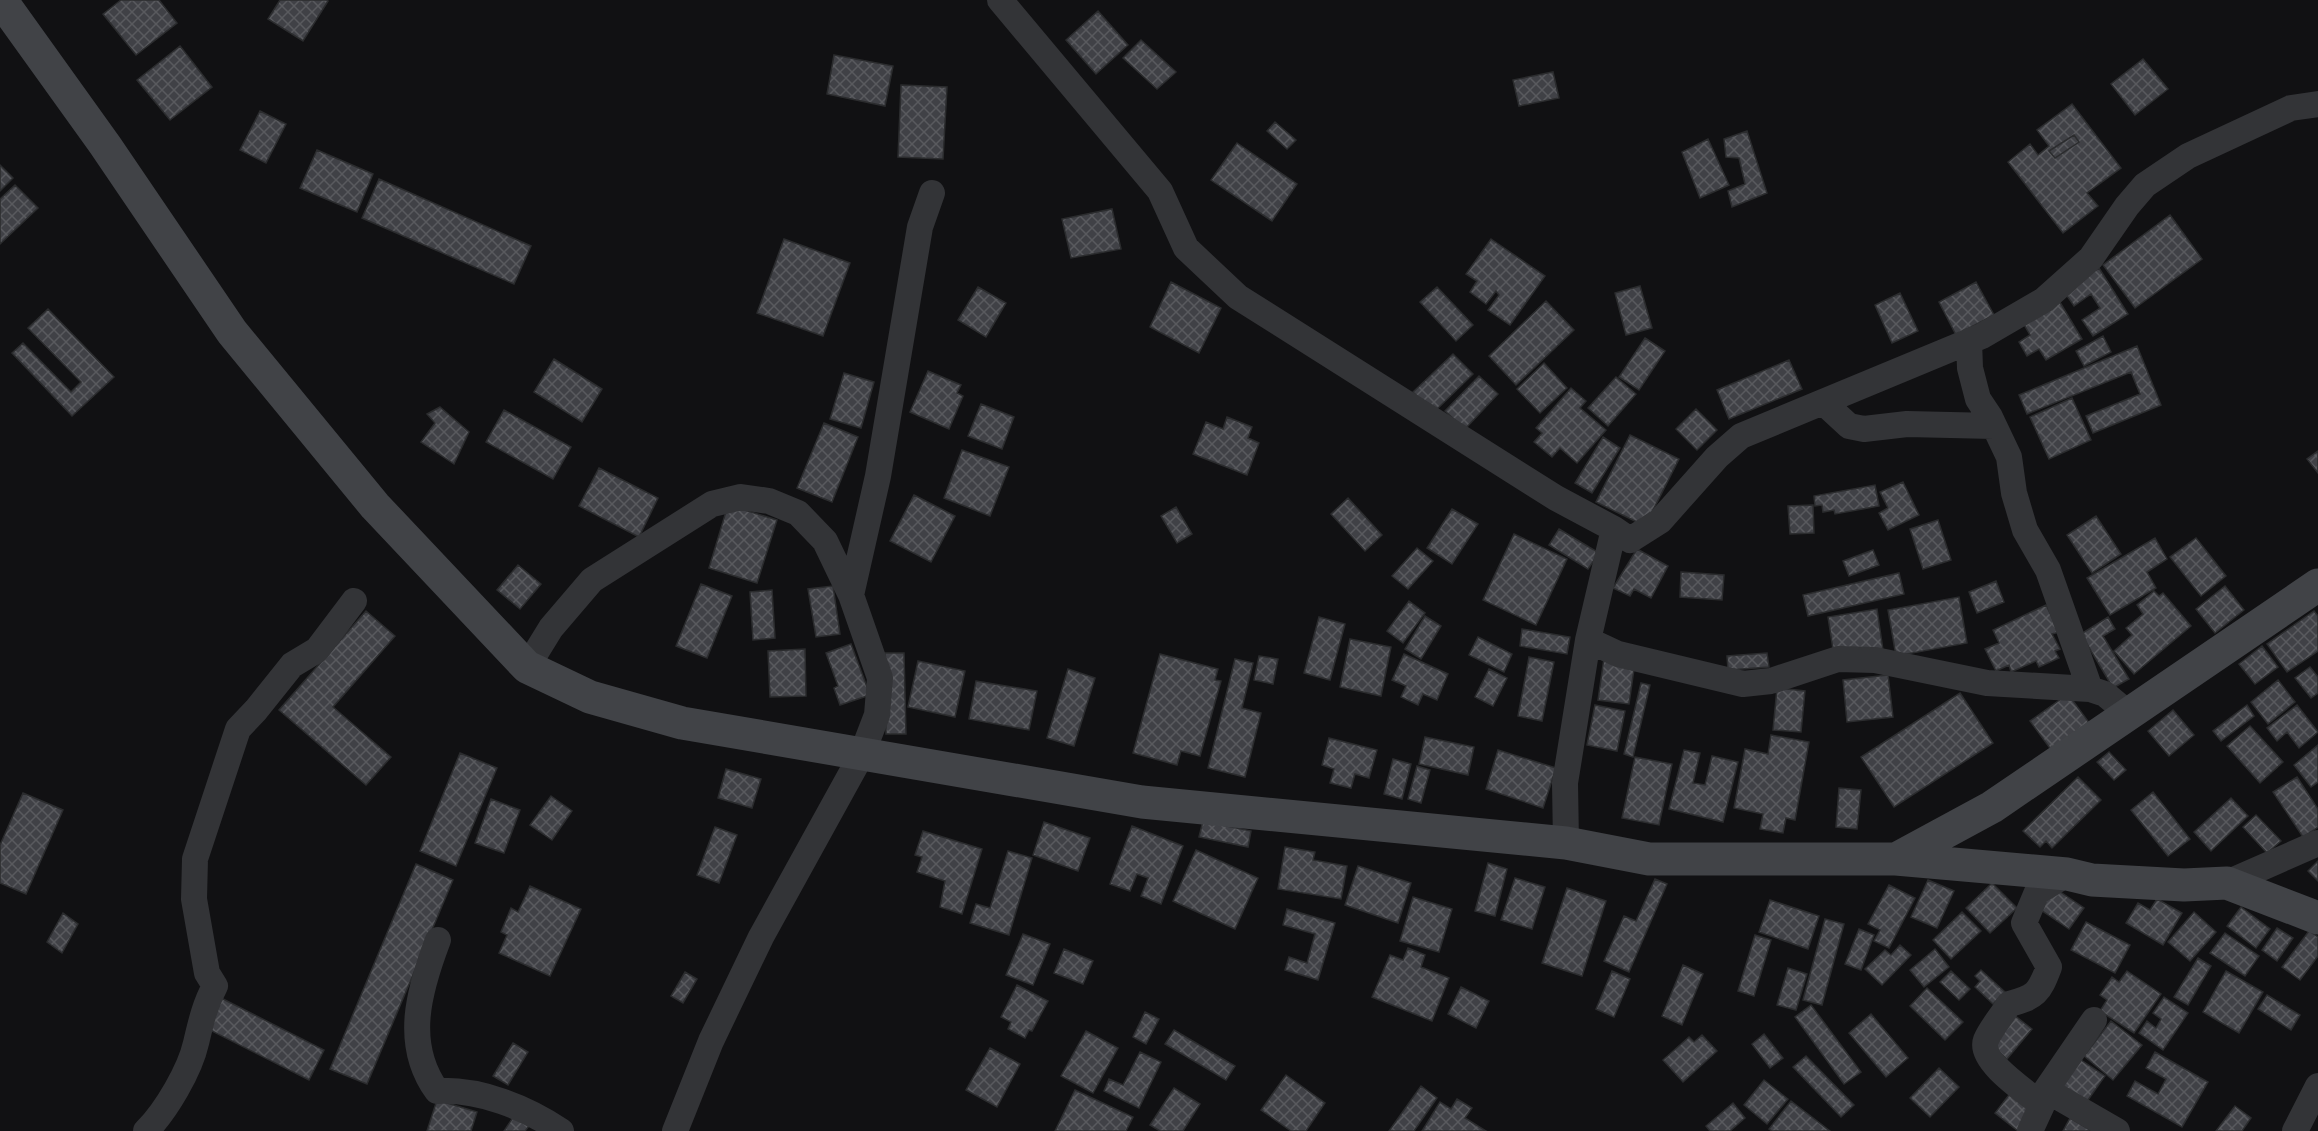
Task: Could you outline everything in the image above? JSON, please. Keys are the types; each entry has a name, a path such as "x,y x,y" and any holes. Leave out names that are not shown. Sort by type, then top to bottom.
{"street":[{"path":"1000,0 1160,191 1186,248 1238,297 1556,498 1630,540 1660,520 1717,457 1741,436 1969,341 2044,300 2091,258 2127,206 2145,185 2188,156 2291,108 2318,104"},
{"path":"3,8 105,145 232,332 375,506 526,667 590,697 682,723 1142,802 1566,843 1649,859 1896,859 2067,873 2092,880 2184,885 2227,883 2318,843"},
{"path":"851,595 878,476 920,227 932,194"},
{"path":"1969,341 1970,368 1978,399 2009,457 2025,530 2048,570 2090,689"},
{"path":"1823,402 1849,426 1864,429 1907,424 1994,426"},
{"path":"526,667 550,628 592,580 712,504 741,497 769,501 798,513 825,542 851,595 880,678 877,715 862,754 761,937 711,1041 675,1131"},
{"path":"1566,843 1565,783 1588,640 1614,529"},
{"path":"1896,859 1992,807 2318,585"},
{"path":"146,1131 174,1094 196,1044 200,1022 215,986 207,973 194,899 195,859 238,729 291,665 317,650 354,601"},
{"path":"1588,640 1618,654 1743,684 1771,681 1838,659 1875,660 1987,683 2090,689 2105,694 2129,714"},
{"path":"2067,873 2037,892 2024,923 2049,968 2041,987 2031,999 2009,1004 1985,1042 1986,1054 2001,1072 2044,1098 2117,1131"},
{"path":"2227,883 2318,918"},
{"path":"438,940 426,972 416,1042 428,1078 437,1091 455,1090 504,1103 534,1113 561,1131"},
{"path":"2030,1131 2044,1098 2094,1020"},
{"path":"2295,1131 2318,1086"}],"building":[{"path":"121,0 159,0 177,23 136,55 103,14"},
{"path":"280,0 328,1 303,41 268,19"},
{"path":"1098,11 1128,45 1096,74 1066,40"},
{"path":"1141,40 1176,72 1157,89 1123,58"},
{"path":"180,46 212,87 170,120 137,80"},
{"path":"834,55 893,66 885,106 827,94"},
{"path":"2143,59 2168,89 2135,115 2111,84"},
{"path":"1553,72 1559,98 1519,106 1513,80"},
{"path":"901,85 947,87 943,159 898,157"},
{"path":"2072,104 2121,168 2087,193 2098,206 2063,233 2008,162 2030,144 2038,155 2049,146 2037,130"},
{"path":"260,111 286,124 266,163 240,150"},
{"path":"1275,122 1296,140 1287,149 1267,131"},
{"path":"1747,131 1767,193 1732,207 1728,191 1745,184 1739,158 1726,157 1724,139"},
{"path":"2074,135 2079,142 2055,158 2049,151"},
{"path":"1708,139 1729,185 1700,198 1682,152"},
{"path":"1237,143 1297,184 1272,221 1211,180"},
{"path":"317,150 373,174 357,212 300,188"},
{"path":"0,165 13,178 0,191"},
{"path":"379,179 531,246 514,284 362,218"},
{"path":"15,185 38,208 0,244 0,199"},
{"path":"1112,209 1121,249 1071,258 1062,219"},
{"path":"2170,215 2202,259 2135,308 2103,265"},
{"path":"784,239 850,263 823,336 757,313"},
{"path":"1491,239 1545,276 1510,325 1488,310 1499,295 1496,291 1486,304 1470,292 1477,281 1466,274"},
{"path":"2099,268 2128,314 2093,336 2082,320 2100,308 2091,294 2074,306 2063,290"},
{"path":"1171,282 1221,308 1199,353 1150,327"},
{"path":"1976,282 1994,315 1956,335 1939,302"},
{"path":"1640,286 1652,328 1626,335 1615,293"},
{"path":"978,287 1006,303 986,337 958,320"},
{"path":"1437,287 1473,325 1456,341 1420,302"},
{"path":"1900,293 1918,331 1892,343 1875,305"},
{"path":"2058,299 2082,339 2046,360 2039,349 2027,356 2019,342 2030,335 2022,321"},
{"path":"1546,301 1574,330 1516,385 1489,356"},
{"path":"48,309 114,377 72,416 12,353 23,343 71,392 81,382 28,328"},
{"path":"2103,336 2111,352 2084,366 2076,351"},
{"path":"1645,338 1665,351 1639,390 1619,377"},
{"path":"2137,346 2161,405 2093,433 2086,416 2140,394 2131,372 2027,414 2019,395"},
{"path":"1453,354 1473,374 1433,413 1413,392"},
{"path":"554,359 602,389 582,422 534,392"},
{"path":"1789,360 1802,389 1729,419 1717,390"},
{"path":"1544,363 1567,388 1540,413 1517,389"},
{"path":"928,371 961,385 957,393 963,396 949,429 910,412"},
{"path":"844,373 874,382 861,428 830,419"},
{"path":"1479,376 1498,394 1465,429 1445,411"},
{"path":"1616,377 1636,394 1608,426 1588,408"},
{"path":"1571,388 1586,401 1580,408 1606,430 1577,463 1560,448 1552,457 1534,442 1542,433 1536,428"},
{"path":"2072,398 2091,440 2049,459 2030,417"},
{"path":"981,404 1014,417 1002,449 968,436"},
{"path":"440,407 469,432 454,464 421,442 435,423 427,414"},
{"path":"1696,409 1717,430 1697,450 1676,429"},
{"path":"504,410 571,447 553,479 486,442"},
{"path":"1227,417 1252,427 1248,438 1259,443 1247,475 1193,454 1206,422 1223,429"},
{"path":"824,423 858,437 832,502 797,488"},
{"path":"1630,435 1679,459 1645,526 1596,502"},
{"path":"1603,437 1620,448 1592,493 1575,483"},
{"path":"962,450 1009,467 990,516 944,498"},
{"path":"2318,451 2318,473 2307,459"},
{"path":"599,468 658,498 639,537 579,506"},
{"path":"1903,482 1919,515 1888,530 1879,513 1888,508 1880,492"},
{"path":"1875,485 1879,506 1835,514 1834,510 1823,512 1822,505 1815,506 1814,496"},
{"path":"914,495 955,516 931,562 890,541"},
{"path":"1348,498 1382,535 1365,551 1331,514"},
{"path":"728,505 777,520 757,583 709,568"},
{"path":"1813,505 1814,533 1790,534 1788,506"},
{"path":"1176,507 1192,534 1177,543 1161,516"},
{"path":"1452,509 1478,524 1452,564 1427,548"},
{"path":"2096,516 2121,554 2092,573 2067,535"},
{"path":"1938,520 1951,560 1923,569 1910,529"},
{"path":"1559,529 1599,553 1588,569 1549,545"},
{"path":"1514,534 1567,559 1536,625 1483,600"},
{"path":"2155,538 2167,559 2147,572 2156,588 2110,615 2087,578"},
{"path":"2196,538 2226,576 2201,596 2170,557"},
{"path":"1417,548 1433,561 1408,589 1392,576"},
{"path":"1637,549 1668,566 1651,598 1634,589 1630,596 1613,588"},
{"path":"1873,550 1879,565 1849,576 1843,561"},
{"path":"518,565 541,584 520,609 497,590"},
{"path":"1681,572 1724,575 1722,600 1680,597"},
{"path":"1899,573 1904,594 1808,616 1803,595"},
{"path":"1996,581 2004,602 1977,613 1969,592"},
{"path":"701,584 732,596 707,658 676,646"},
{"path":"833,586 840,634 816,637 808,589"},
{"path":"2225,586 2244,610 2215,633 2196,609"},
{"path":"772,590 775,638 753,640 750,592"},
{"path":"2154,591 2159,596 2163,593 2191,626 2134,674 2114,651 2132,635 2126,628 2143,614 2137,605"},
{"path":"1959,597 1967,643 1896,656 1888,610"},
{"path":"1409,601 1425,613 1403,643 1387,631"},
{"path":"2046,605 2059,632 2052,634 2060,649 2055,651 2059,658 2039,667 2036,661 2011,672 2009,665 1996,671 1985,649 1999,643 1993,630"},
{"path":"1877,609 1884,657 1833,649 1828,617"},
{"path":"366,611 395,636 333,707 391,757 366,785 279,710"},
{"path":"2314,611 2318,616 2318,651 2287,672 2267,644"},
{"path":"1425,616 1441,626 1421,659 1405,649"},
{"path":"1319,617 1345,624 1330,680 1304,673"},
{"path":"2108,617 2115,629 2103,636 2129,679 2113,688 2081,634"},
{"path":"1522,629 1570,637 1567,654 1520,646"},
{"path":"1478,637 1512,654 1504,672 1469,655"},
{"path":"1350,639 1391,647 1381,696 1340,687"},
{"path":"851,644 870,695 840,705 834,688 838,686 826,653"},
{"path":"2262,646 2278,667 2255,684 2239,664"},
{"path":"805,649 806,696 770,697 768,651"},
{"path":"885,653 904,653 906,734 886,734"},
{"path":"1767,653 1769,667 1728,670 1727,656"},
{"path":"1160,654 1218,669 1215,680 1221,681 1200,756 1181,751 1177,765 1133,753"},
{"path":"1404,654 1448,674 1437,700 1423,694 1418,705 1401,697 1406,686 1392,680"},
{"path":"1259,656 1278,659 1273,684 1254,680"},
{"path":"1529,657 1554,662 1542,721 1518,716"},
{"path":"1604,658 1635,662 1629,704 1598,700"},
{"path":"1235,659 1253,663 1242,708 1261,713 1245,777 1208,768"},
{"path":"918,661 965,671 955,717 908,707"},
{"path":"2310,667 2318,677 2318,693 2311,698 2295,678"},
{"path":"1068,669 1095,678 1074,746 1047,738"},
{"path":"1489,669 1507,678 1493,706 1475,697"},
{"path":"1888,675 1893,717 1847,722 1843,680"},
{"path":"2278,680 2295,702 2268,724 2251,702"},
{"path":"976,681 1037,691 1029,730 969,719"},
{"path":"1641,683 1650,685 1633,757 1624,754"},
{"path":"1777,688 1805,691 1801,732 1773,730"},
{"path":"1960,693 1993,743 1894,807 1861,757"},
{"path":"2068,694 2090,724 2052,751 2030,721"},
{"path":"1595,705 1625,711 1617,751 1587,745"},
{"path":"2247,705 2254,716 2221,741 2213,731"},
{"path":"2297,705 2318,732 2299,748 2287,732 2277,741 2267,728"},
{"path":"2173,710 2194,735 2169,756 2148,731"},
{"path":"2250,726 2283,762 2260,783 2227,746"},
{"path":"1771,735 1809,742 1795,820 1786,818 1783,833 1760,829 1763,814 1734,808 1745,749 1768,754"},
{"path":"1425,737 1474,747 1468,775 1419,764"},
{"path":"1329,738 1377,750 1369,778 1355,774 1351,788 1330,783 1334,769 1322,765"},
{"path":"2318,745 2318,782 2311,787 2294,765"},
{"path":"1498,750 1556,768 1543,808 1486,789"},
{"path":"1684,750 1700,753 1693,783 1705,785 1712,756 1738,762 1723,822 1669,809"},
{"path":"2109,752 2126,770 2114,780 2097,762"},
{"path":"460,753 497,768 456,866 420,851"},
{"path":"1635,757 1672,764 1659,825 1622,818"},
{"path":"1393,759 1411,764 1402,799 1384,794"},
{"path":"1417,766 1430,770 1421,803 1408,799"},
{"path":"726,769 761,779 752,808 718,798"},
{"path":"2078,777 2101,800 2052,848 2046,841 2040,847 2023,831"},
{"path":"2297,777 2318,809 2318,827 2303,837 2273,792"},
{"path":"1839,788 1861,790 1857,829 1836,827"},
{"path":"2153,792 2190,839 2168,856 2131,810"},
{"path":"23,793 63,810 26,894 0,883 0,845"},
{"path":"551,796 572,811 552,840 530,825"},
{"path":"2231,798 2248,816 2211,851 2194,832"},
{"path":"491,799 520,810 504,853 475,843"},
{"path":"2256,815 2281,841 2267,853 2243,827"},
{"path":"1203,821 1251,831 1248,847 1199,837"},
{"path":"1044,822 1090,838 1078,871 1033,855"},
{"path":"1132,826 1183,846 1161,904 1141,896 1148,878 1137,874 1130,891 1110,884"},
{"path":"715,827 737,835 719,883 697,875"},
{"path":"923,831 982,849 962,914 940,907 945,881 917,872 922,857 915,855"},
{"path":"1285,847 1315,852 1313,860 1347,866 1341,899 1278,889"},
{"path":"1196,850 1258,878 1235,929 1173,901"},
{"path":"1008,851 1032,858 1009,935 970,923 976,904 990,908"},
{"path":"2318,861 2318,881 2308,871"},
{"path":"1488,863 1507,869 1495,916 1475,911"},
{"path":"416,864 453,880 367,1084 330,1069"},
{"path":"1358,866 1411,883 1398,923 1345,905"},
{"path":"1515,878 1545,887 1532,929 1501,920"},
{"path":"1655,879 1667,884 1629,972 1604,961 1624,916 1636,921"},
{"path":"1928,880 1954,891 1937,928 1911,917"},
{"path":"1992,883 2017,908 1990,933 1966,908"},
{"path":"1889,885 1915,898 1889,948 1874,941 1880,930 1868,924"},
{"path":"530,886 581,909 550,976 499,953 507,935 501,932 511,908 518,912"},
{"path":"2053,887 2084,908 2069,929 2038,908"},
{"path":"1567,888 1606,901 1582,976 1542,963"},
{"path":"1413,897 1452,909 1439,952 1400,941"},
{"path":"2157,899 2182,913 2163,945 2126,923 2138,903 2150,910"},
{"path":"1770,900 1819,916 1808,949 1759,932"},
{"path":"2241,907 2270,929 2256,948 2227,926"},
{"path":"1287,909 1335,923 1318,980 1285,970 1289,957 1307,963 1315,934 1283,925"},
{"path":"1962,912 1981,931 1951,959 1933,940"},
{"path":"2194,912 2216,932 2190,961 2168,942"},
{"path":"63,913 78,924 62,953 47,942"},
{"path":"1825,919 1844,924 1822,1005 1803,1000"},
{"path":"2086,922 2130,945 2115,973 2071,950"},
{"path":"2277,928 2293,938 2277,961 2262,950"},
{"path":"1859,929 1874,935 1861,970 1845,964"},
{"path":"2309,931 2318,937 2318,956 2300,980 2282,967"},
{"path":"2225,933 2259,956 2245,976 2210,953"},
{"path":"1023,934 1050,944 1033,985 1006,975"},
{"path":"1755,935 1771,940 1754,996 1738,991"},
{"path":"1900,945 1911,955 1882,985 1865,969 1885,950 1891,955"},
{"path":"1408,948 1425,955 1421,967 1449,978 1432,1021 1372,997 1390,955 1403,960"},
{"path":"1064,949 1093,961 1083,984 1054,973"},
{"path":"1935,949 1949,967 1924,987 1910,970"},
{"path":"2198,958 2211,966 2188,1005 2174,997"},
{"path":"1683,965 1703,974 1682,1025 1662,1016"},
{"path":"1788,968 1807,974 1796,1010 1777,1005"},
{"path":"1981,970 2005,992 1993,1004 1975,987 1980,981 1975,976"},
{"path":"1612,971 1630,979 1614,1017 1596,1009"},
{"path":"1951,971 1970,989 1959,1000 1940,982"},
{"path":"2127,971 2161,994 2134,1033 2100,1011 2107,1000 2100,995 2112,977 2119,982"},
{"path":"2226,971 2263,992 2239,1033 2203,1012"},
{"path":"685,972 697,979 683,1003 671,996"},
{"path":"1017,985 1048,1001 1032,1031 1029,1030 1025,1038 1008,1029 1011,1022 1001,1017"},
{"path":"1461,987 1489,1001 1476,1028 1448,1014"},
{"path":"1927,988 1963,1022 1945,1040 1910,1006"},
{"path":"2267,995 2300,1015 2291,1030 2258,1009"},
{"path":"219,997 324,1050 309,1080 204,1027"},
{"path":"2164,997 2188,1013 2163,1050 2139,1033 2147,1021 2156,1028 2161,1019 2153,1013"},
{"path":"1811,1005 1861,1072 1844,1084 1795,1017"},
{"path":"1145,1012 1159,1019 1146,1044 1133,1037"},
{"path":"1871,1014 1908,1058 1886,1077 1849,1033"},
{"path":"2014,1015 2032,1029 2007,1059 1990,1044"},
{"path":"2111,1021 2142,1045 2113,1080 2084,1056"},
{"path":"1174,1030 1235,1066 1226,1080 1165,1044"},
{"path":"1086,1031 1118,1048 1093,1093 1061,1076"},
{"path":"1764,1034 1783,1058 1770,1068 1752,1044"},
{"path":"1702,1035 1717,1051 1683,1082 1663,1060 1689,1037 1694,1042"},
{"path":"513,1043 528,1052 508,1085 493,1076"},
{"path":"990,1048 1020,1064 997,1107 966,1090"},
{"path":"1140,1052 1161,1062 1139,1108 1104,1091 1109,1079 1123,1085"},
{"path":"2155,1052 2208,1082 2182,1127 2127,1096 2135,1081 2158,1094 2166,1079 2146,1068"},
{"path":"1806,1056 1854,1105 1841,1117 1793,1067"},
{"path":"2078,1058 2105,1076 2083,1107 2056,1089"},
{"path":"1939,1068 1959,1087 1930,1117 1910,1098"},
{"path":"1286,1075 1325,1103 1306,1131 1291,1131 1261,1110"},
{"path":"1764,1080 1788,1099 1767,1124 1744,1105"},
{"path":"1421,1086 1437,1098 1414,1131 1389,1131"},
{"path":"1174,1088 1200,1104 1183,1131 1160,1131 1150,1125"},
{"path":"1075,1090 1133,1117 1126,1131 1055,1131"},
{"path":"2012,1091 2039,1112 2018,1131 1995,1113"},
{"path":"1457,1099 1472,1108 1465,1118 1486,1131 1422,1131 1440,1102 1451,1109"},
{"path":"437,1100 477,1112 471,1131 427,1131"},
{"path":"1791,1101 1830,1131 1772,1131 1769,1129"},
{"path":"1733,1103 1745,1118 1730,1131 1710,1131 1706,1126"},
{"path":"2235,1106 2251,1118 2242,1131 2216,1131"},
{"path":"514,1116 529,1126 525,1131 504,1131"},
{"path":"2070,1118 2092,1131 2063,1131"}]}
